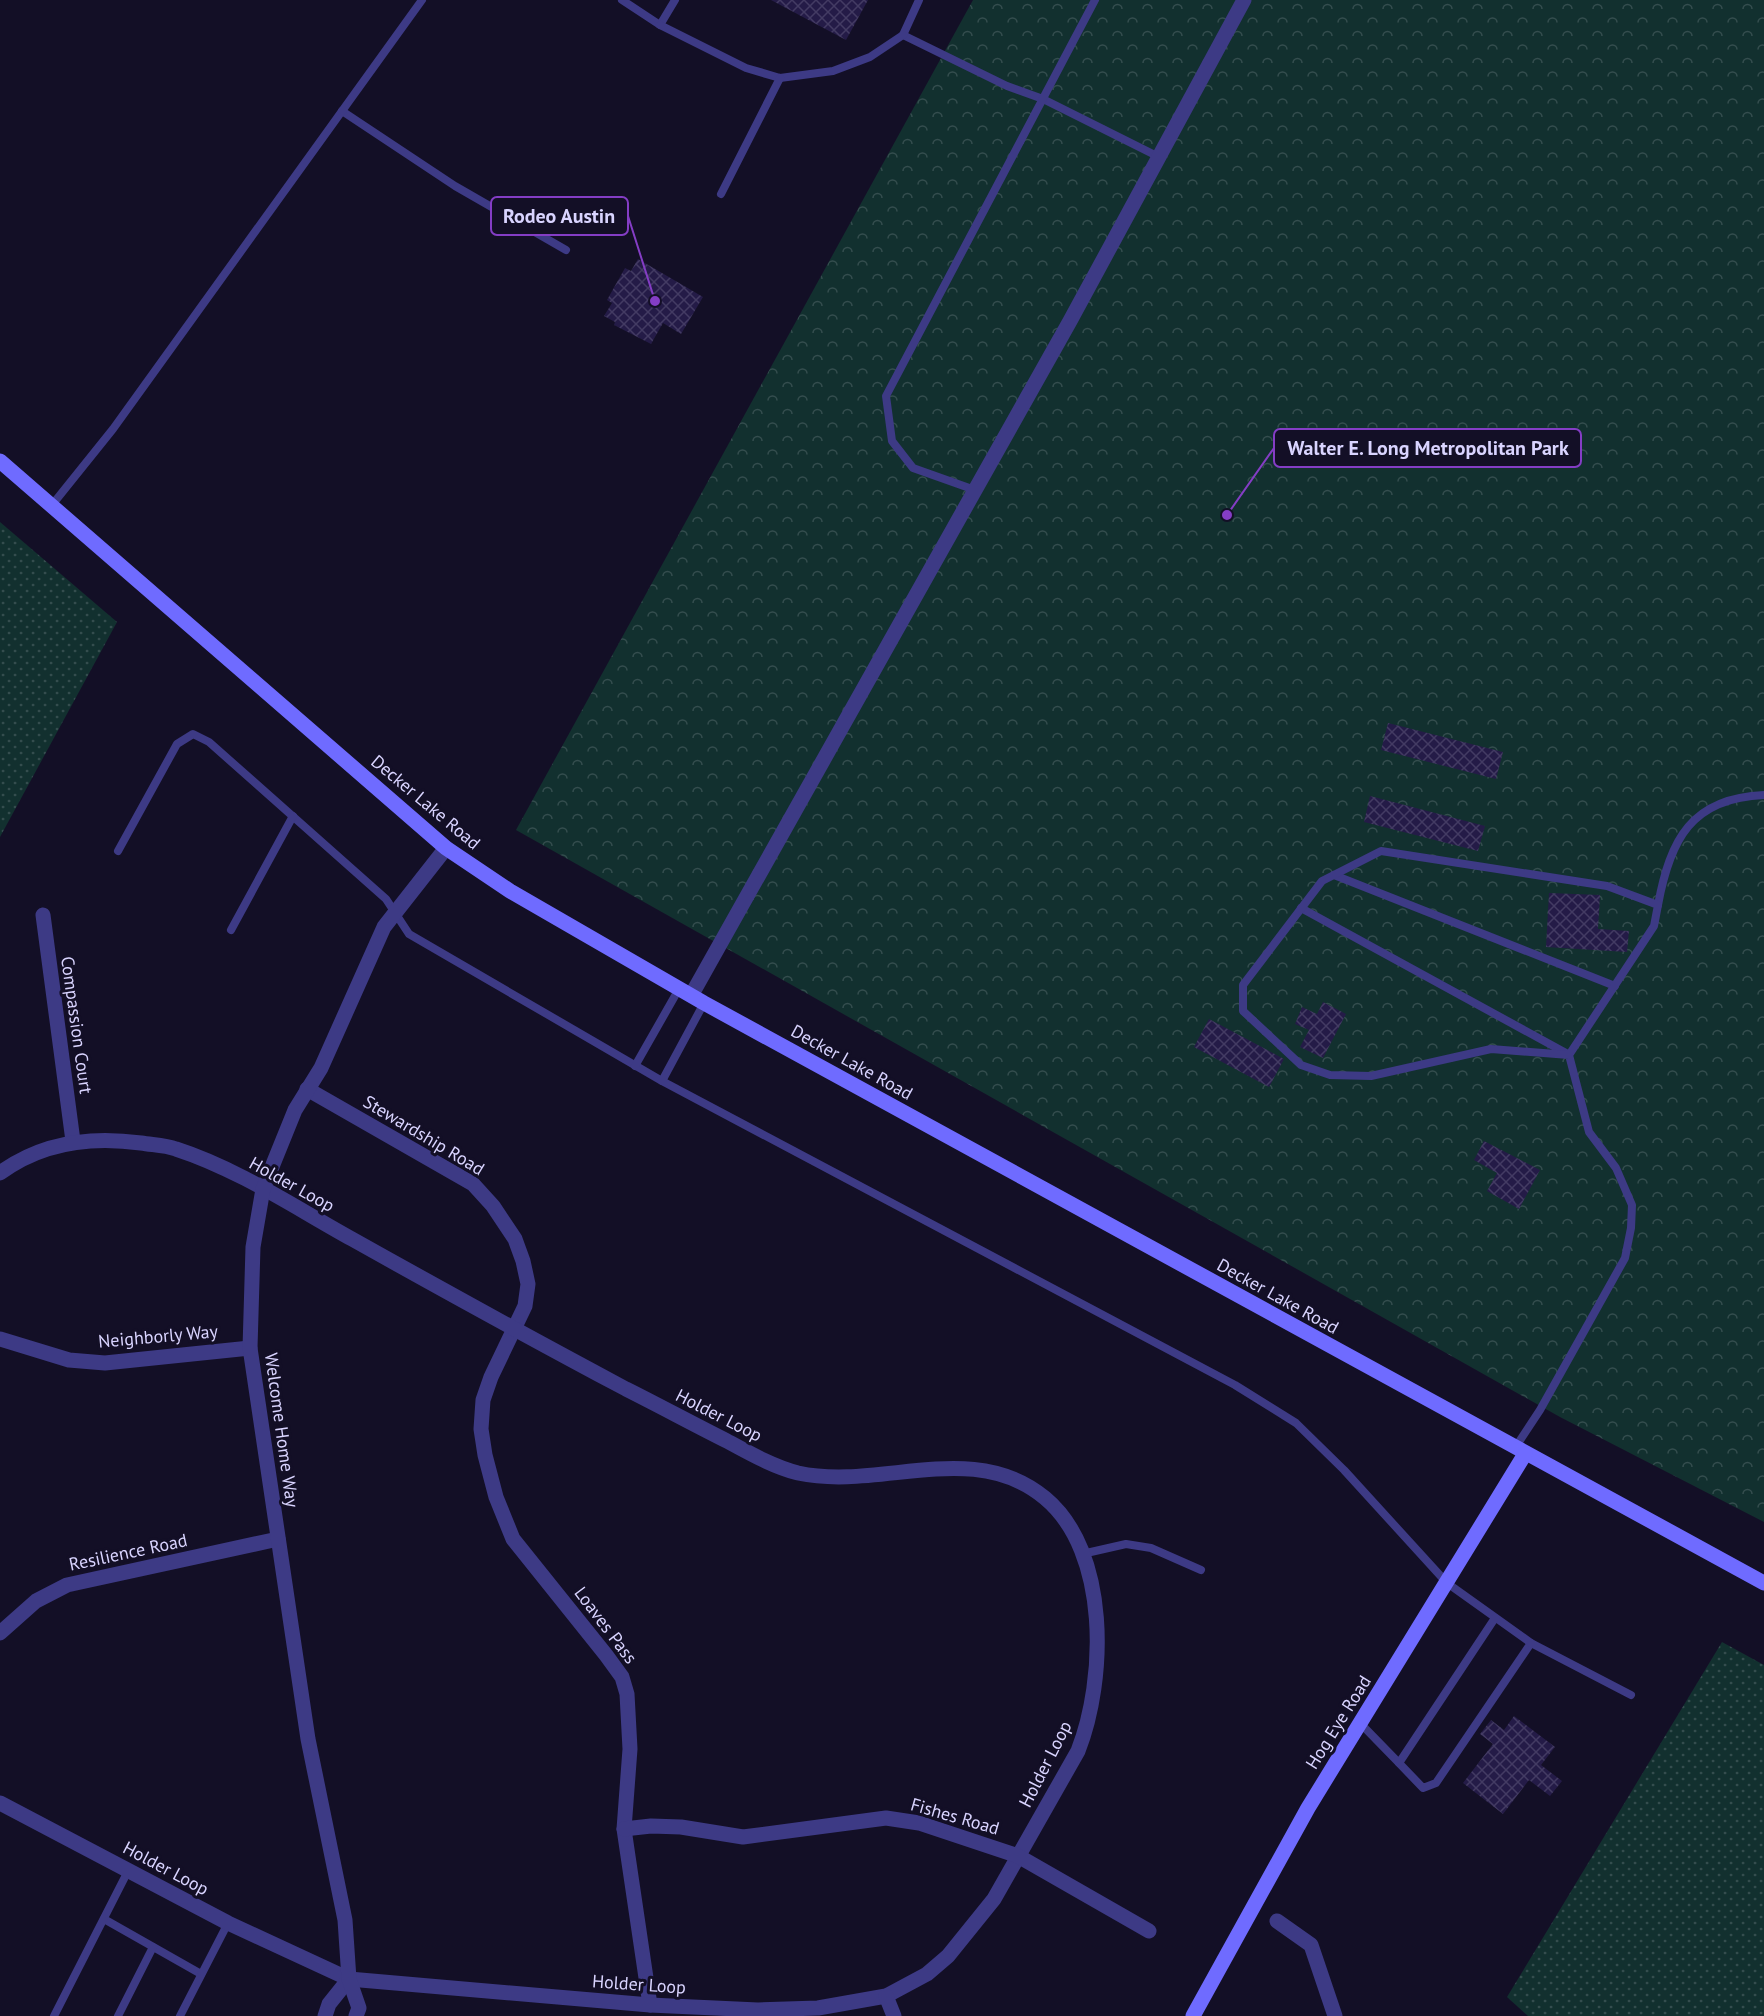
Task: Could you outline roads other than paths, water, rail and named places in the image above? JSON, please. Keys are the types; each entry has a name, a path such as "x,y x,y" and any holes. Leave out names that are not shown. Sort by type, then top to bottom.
{"main road":[{"name":"Decker Lake Road","path":"0,460 446,848 510,891 692,995 1764,1583"},
{"name":"Hog Eye Road","path":"1193,2016 1308,1808 1447,1583 1520,1451"}],"street":[{"path":"692,995 975,490 1244,0"},
{"name":"Welcome Home Way","path":"356,2016 359,2008 349,1979 345,1920 308,1739 250,1348 253,1246 263,1189 296,1110 321,1068 384,927 446,848"},
{"name":"Compassion Court","path":"43,915 73,1141"},
{"name":"Stewardship Road","path":"307,1089 473,1184 493,1206 515,1239 524,1261 528,1284 525,1306 513,1330"},
{"name":"Holder Loop","path":"0,1173 36,1151 73,1141 126,1141 174,1148 263,1189 513,1330 748,1453 794,1472 846,1478 965,1467 992,1470 1018,1480 1047,1499 1066,1523 1082,1554 1094,1597 1098,1643 1095,1691 1087,1728 1078,1751 994,1899 948,1956 927,1974 886,1996 818,2008 758,2010 650,2005 349,1979 228,1923 0,1803"},
{"name":"Loaves Pass","path":"513,1330 483,1401 481,1429 485,1455 496,1497 513,1539 622,1677 627,1694 630,1749 624,1829 650,2005"},
{"name":"Neighborly Way","path":"0,1339 69,1360 105,1363 250,1348"},
{"name":"Resilience Road","path":"0,1633 36,1601 67,1585 278,1539"},
{"name":"Fishes Road","path":"624,1829 651,1826 681,1827 743,1837 886,1818 919,1823 1018,1856 1149,1931"},
{"path":"1277,1921 1311,1945 1335,2016"},
{"path":"325,2016 329,2004 349,1979"},
{"path":"886,1996 894,2016"}],"lane":[{"path":"52,505 113,429 422,0"},
{"path":"622,0 660,25 746,68 780,78 833,71 870,57 903,35 919,0"},
{"path":"660,25 675,0"},
{"path":"975,490 913,468 892,441 886,396 1095,0"},
{"path":"903,35 1006,86 1043,99 1159,157"},
{"path":"721,194 780,78"},
{"path":"342,111 455,186 566,250"},
{"path":"118,851 177,744 193,734 209,742 386,899 409,934 662,1081 1224,1379 1296,1423 1344,1470 1447,1583 1531,1643 1631,1695"},
{"path":"1569,1055 1654,926 1665,865 1686,828 1710,807 1744,796 1764,795"},
{"path":"231,930 292,816"},
{"path":"1569,1055 1491,1049 1371,1076 1330,1075 1301,1065 1243,1011 1243,985 1322,881 1381,850 1607,886 1658,905"},
{"path":"1334,875 1615,986"},
{"path":"1301,908 1569,1055 1589,1132 1616,1168 1632,1205 1631,1228 1625,1258 1540,1410 1520,1451"},
{"path":"635,1066 692,995"},
{"path":"662,1081 692,995"},
{"path":"1082,1554 1126,1544 1151,1548 1201,1570"},
{"path":"1399,1763 1495,1618"},
{"path":"1360,1724 1423,1788 1436,1783 1531,1643"},
{"path":"54,2016 128,1871"},
{"path":"104,1919 201,1974"},
{"path":"180,2016 228,1923"},
{"path":"118,2016 153,1947"}],"place":[{"name":"Rodeo Austin","path":"655,301"},
{"name":"Walter E. Long Metropolitan Park","path":"1227,515"}]}
